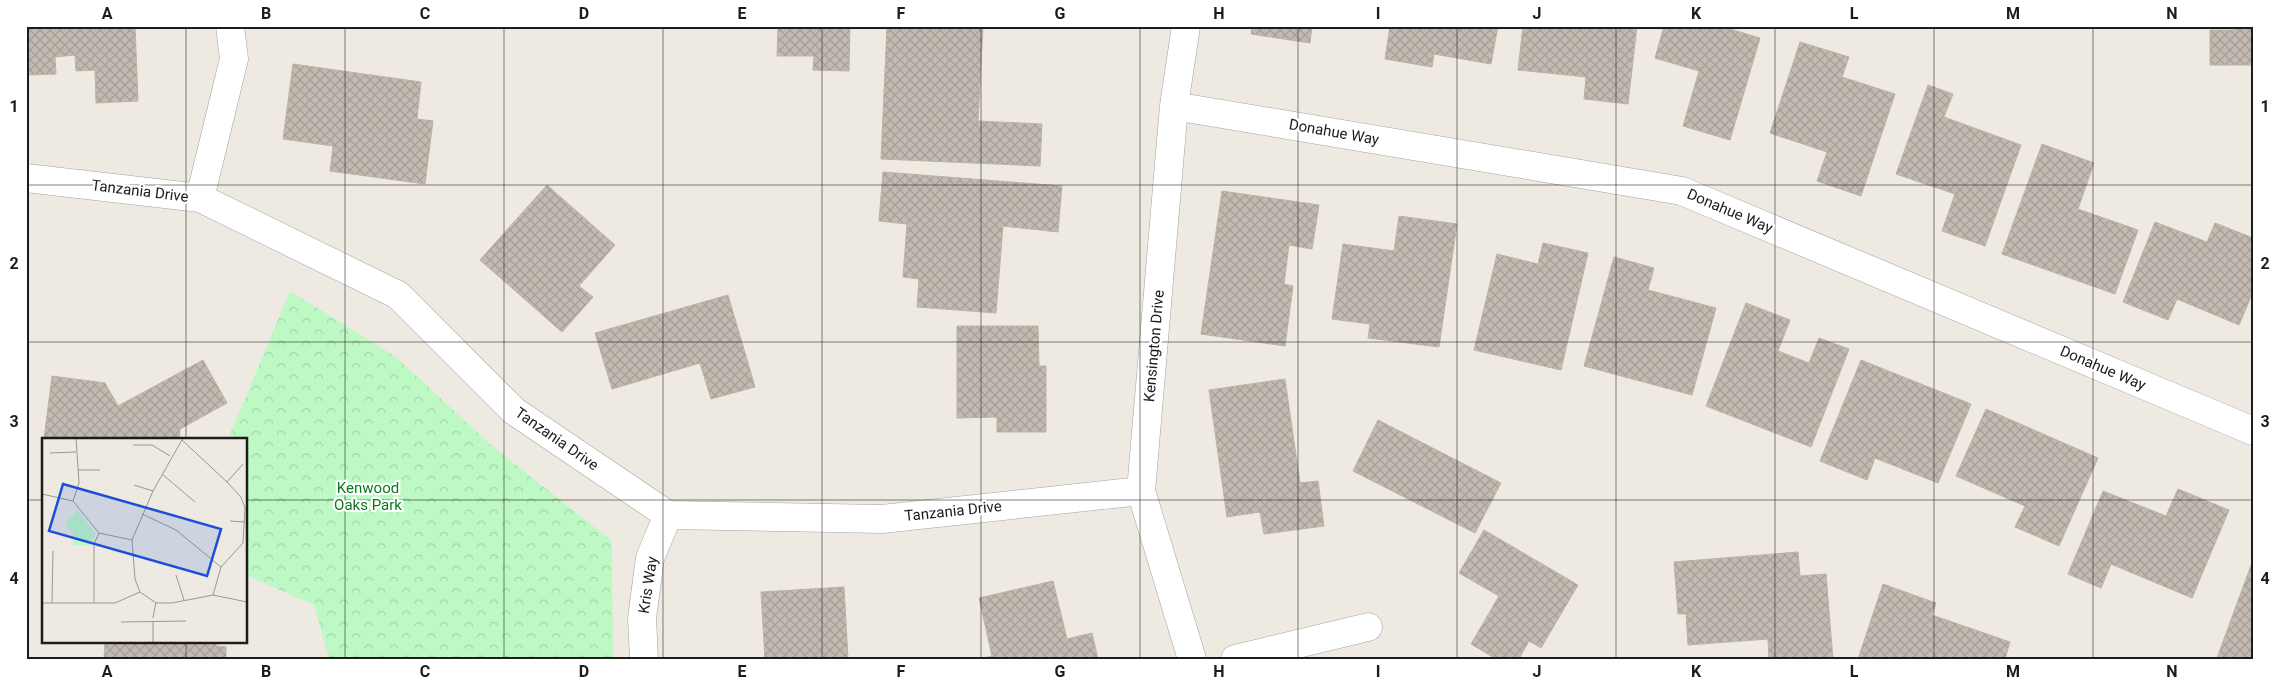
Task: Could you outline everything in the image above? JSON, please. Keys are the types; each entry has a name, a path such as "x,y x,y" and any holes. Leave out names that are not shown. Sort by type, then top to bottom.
{"street":[{"path":"200,198 234,59 230,26"},
{"name":"Kensington Drive","path":"1186,26 1174,106 1141,491 1192,659"},
{"name":"Donahue Way","path":"1174,106 1682,191 2253,431"},
{"name":"Tanzania Drive","path":"26,178 200,198 398,295 514,410 668,515 882,519 1141,491"},
{"name":"Kris Way","path":"644,659 642,618 650,558 668,515"},
{"path":"1235,659 1368,627"}],"green space":[{"name":"Kenwood Oaks Park","path":"290,291 396,357 491,445 612,541 613,659 329,659 314,605 248,576 248,438 228,438"}],"building":[{"path":"26,26 135,26 138,101 96,103 95,70 76,71 75,55 55,57 56,74 26,75"},
{"path":"778,26 850,26 849,71 813,70 814,56 777,56"},
{"path":"887,26 983,28 978,121 1042,124 1040,166 881,159"},
{"path":"1252,26 1312,26 1310,43 1251,34"},
{"path":"1390,26 1498,26 1491,64 1434,54 1432,67 1385,59"},
{"path":"1523,26 1637,26 1628,104 1584,99 1586,77 1518,70"},
{"path":"1664,26 1720,26 1760,38 1730,140 1683,126 1699,71 1655,58"},
{"path":"2234,26 2253,26 2253,65 2210,65 2210,30 2234,30"},
{"path":"1800,42 1849,57 1842,77 1895,94 1861,196 1817,181 1827,152 1770,133"},
{"path":"293,64 421,82 417,119 433,121 425,184 330,171 333,146 283,139"},
{"path":"1928,85 1953,94 1944,117 2021,145 1985,246 1942,231 1955,194 1896,174"},
{"path":"2042,144 2094,163 2078,209 2138,230 2115,294 2002,254"},
{"path":"883,172 1062,186 1058,232 1003,226 996,313 917,307 919,279 903,277 907,224 879,221"},
{"path":"547,185 615,245 579,286 593,297 562,332 480,260"},
{"path":"1222,191 1319,205 1312,249 1289,245 1284,284 1293,286 1285,346 1201,334"},
{"path":"1399,216 1457,224 1439,347 1368,338 1370,324 1332,319 1343,244 1394,251"},
{"path":"2155,222 2207,242 2215,223 2253,238 2253,292 2239,325 2177,299 2168,320 2123,302"},
{"path":"1543,243 1588,253 1561,370 1474,350 1497,254 1538,264"},
{"path":"1614,257 1654,268 1648,290 1716,308 1692,395 1584,366"},
{"path":"728,295 755,387 711,399 700,363 612,389 595,333"},
{"path":"1746,303 1790,320 1778,351 1809,363 1819,338 1849,349 1811,447 1706,406"},
{"path":"957,326 1038,326 1039,366 1046,366 1046,432 997,432 997,417 957,418"},
{"path":"203,360 227,403 180,429 179,438 44,438 52,376 105,383 118,406"},
{"path":"1861,360 1971,404 1938,483 1875,458 1867,480 1820,461"},
{"path":"1285,379 1300,483 1318,481 1324,526 1264,534 1260,512 1227,517 1209,390"},
{"path":"1986,409 2098,458 2059,546 2015,527 2025,506 1956,476"},
{"path":"1378,420 1501,483 1475,533 1353,471"},
{"path":"2178,489 2229,510 2192,598 2111,564 2101,588 2068,574 2103,491 2166,516"},
{"path":"1484,530 1578,585 1541,648 1529,641 1519,659 1496,659 1471,644 1499,596 1459,573"},
{"path":"1798,552 1800,576 1826,574 1833,659 1769,659 1768,639 1688,645 1686,614 1678,614 1674,562"},
{"path":"2253,560 2253,659 2218,659 2217,658"},
{"path":"1053,581 1067,639 1092,633 1098,659 979,659 992,656 979,598"},
{"path":"1883,584 1936,603 1932,615 2010,642 2005,659 1858,659"},
{"path":"844,587 848,659 765,659 761,592"},
{"path":"105,642 216,642 216,646 226,647 226,659 104,659"}]}
